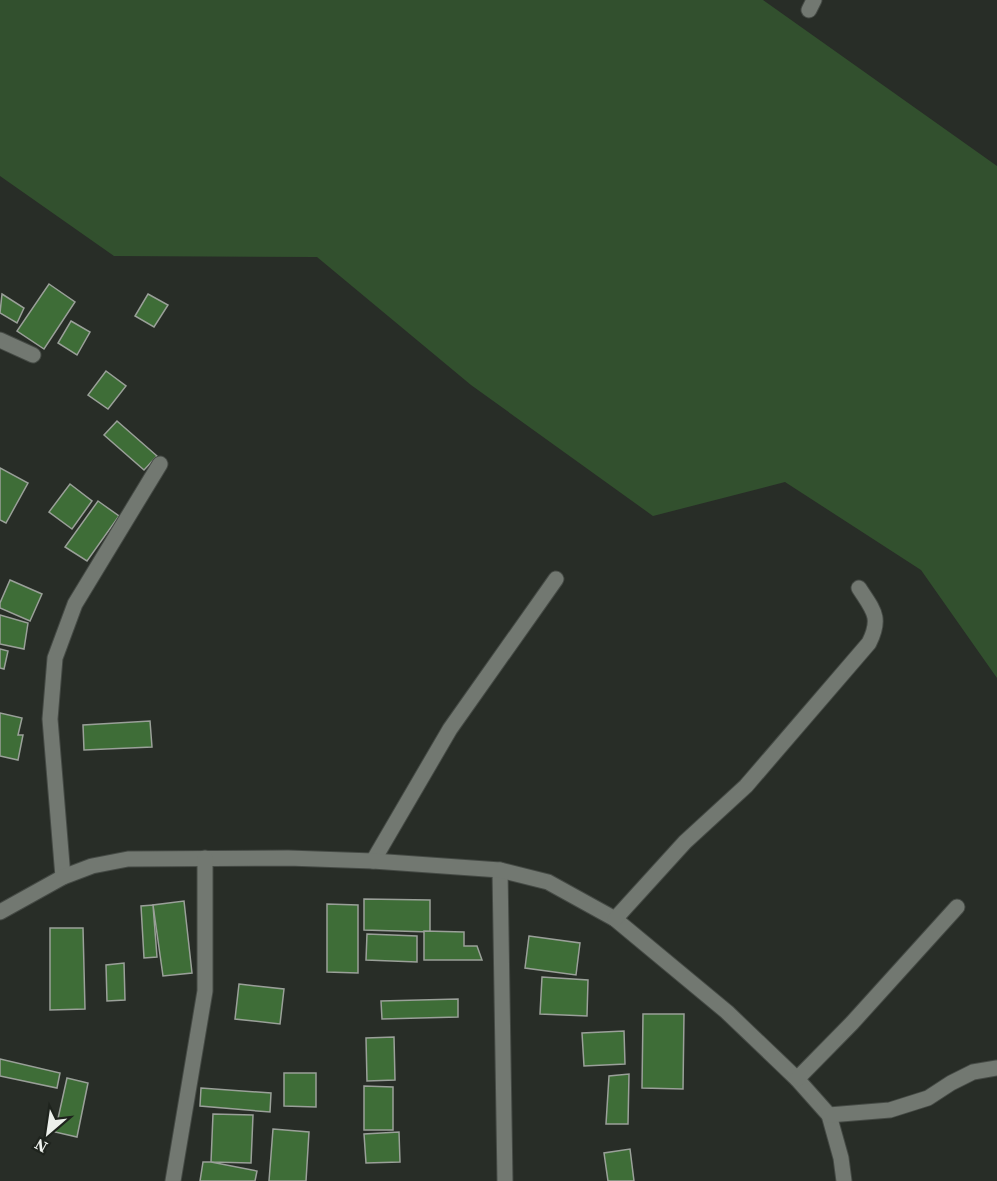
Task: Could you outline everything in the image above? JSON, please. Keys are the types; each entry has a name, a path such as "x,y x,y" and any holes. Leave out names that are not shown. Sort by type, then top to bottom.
{"street":[{"path":"0,340 33,355"},
{"path":"63,877 50,719 56,658 75,604 160,464"},
{"path":"373,861 450,729 556,579"},
{"path":"615,919 685,842 746,786 869,643 876,630 876,615 859,588"},
{"path":"173,1181 205,991 206,858"},
{"path":"0,912 63,877 92,866 128,859 373,861 500,870 548,882 615,919 727,1012 797,1079 828,1115 841,1158 844,1181"},
{"path":"500,870 505,1181"},
{"path":"797,1079 852,1023 957,907"},
{"path":"828,1115 890,1110 928,1098 974,1072 997,1068"}],"green space":[{"path":"0,0 763,0 997,166 997,678 921,570 785,482 653,516 471,385 317,257 114,256 0,176"}],"building":[{"path":"49,284 75,302 44,349 17,331"},
{"path":"2,294 24,308 17,323 0,313"},
{"path":"148,294 168,305 154,327 135,316"},
{"path":"71,321 90,332 77,355 58,343"},
{"path":"106,371 126,386 108,409 88,395"},
{"path":"117,421 157,456 144,470 104,435"},
{"path":"0,468 28,483 6,523 0,520"},
{"path":"70,484 92,501 72,529 49,512"},
{"path":"98,501 119,516 87,561 65,547"},
{"path":"10,580 42,594 30,621 0,608"},
{"path":"0,615 28,623 24,649 0,644"},
{"path":"0,649 8,651 4,669 0,668"},
{"path":"0,713 22,718 18,735 23,735 18,760 0,756"},
{"path":"150,721 152,747 84,750 83,725"},
{"path":"364,899 430,900 430,932 364,930"},
{"path":"184,901 192,973 163,976 153,905"},
{"path":"327,904 358,905 358,973 327,972"},
{"path":"153,905 157,957 144,958 141,906"},
{"path":"50,928 83,928 85,1009 50,1010"},
{"path":"424,931 464,932 464,946 477,946 482,960 424,960"},
{"path":"367,934 417,936 417,962 366,960"},
{"path":"529,936 580,943 576,975 525,968"},
{"path":"124,963 125,1000 107,1001 106,965"},
{"path":"542,977 588,980 587,1016 540,1014"},
{"path":"239,984 284,989 280,1024 235,1019"},
{"path":"458,999 458,1017 382,1019 381,1001"},
{"path":"643,1014 684,1014 683,1089 642,1088"},
{"path":"624,1031 625,1064 584,1066 582,1033"},
{"path":"394,1037 395,1080 367,1081 366,1038"},
{"path":"0,1059 60,1073 57,1088 0,1076"},
{"path":"284,1073 316,1073 316,1107 284,1106"},
{"path":"629,1074 628,1124 606,1124 609,1076"},
{"path":"67,1078 88,1083 77,1137 55,1132"},
{"path":"364,1086 393,1087 393,1130 364,1130"},
{"path":"201,1088 271,1093 270,1112 200,1106"},
{"path":"213,1114 253,1115 251,1163 211,1162"},
{"path":"273,1129 309,1132 306,1181 269,1181"},
{"path":"399,1132 400,1162 366,1163 364,1134"},
{"path":"630,1149 634,1181 608,1181 604,1153"},
{"path":"203,1162 257,1171 255,1181 200,1181"}]}
